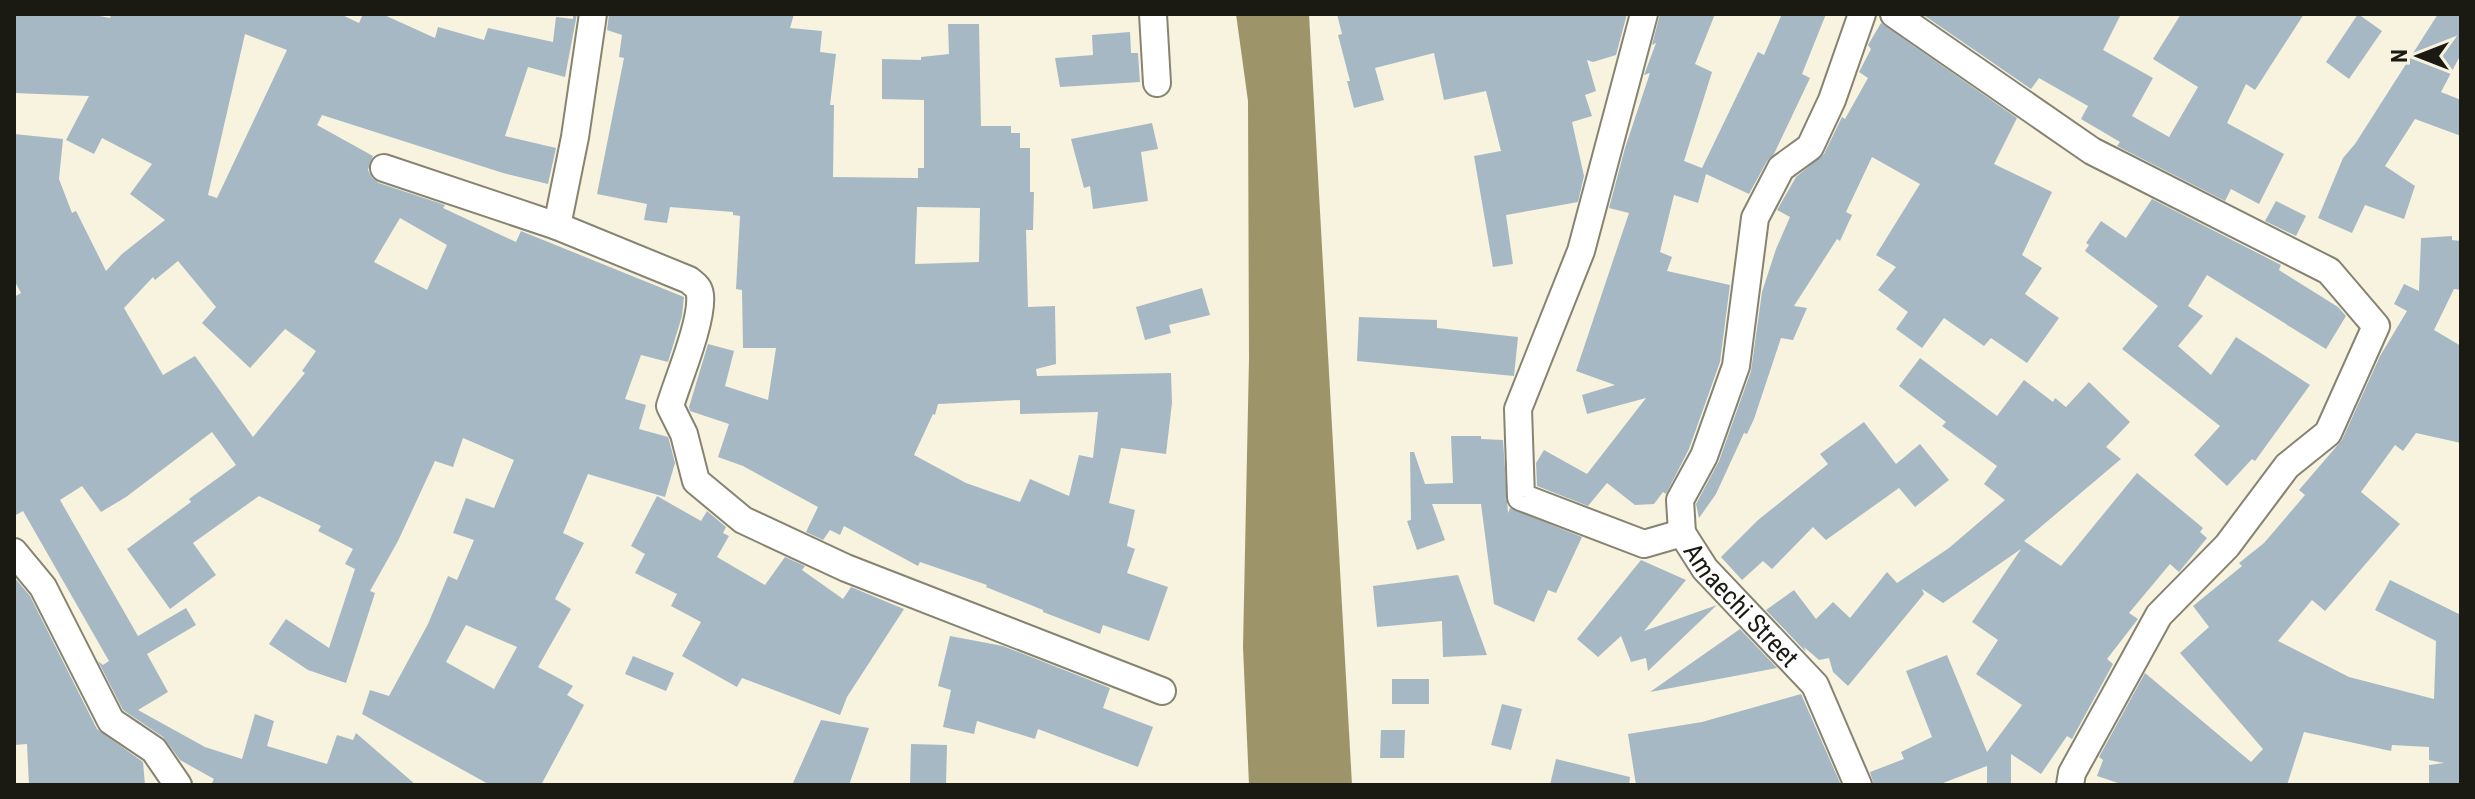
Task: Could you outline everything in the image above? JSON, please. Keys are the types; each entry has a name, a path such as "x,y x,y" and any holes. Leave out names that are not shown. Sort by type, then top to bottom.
{"street":[{"path":"557,226 575,137 593,14"},
{"path":"1153,14 1157,83"},
{"name":"Amaechi Street","path":"1644,14 1581,251 1518,409 1521,497 1644,544 1682,533 1705,569 1815,685 1858,785"},
{"path":"1682,533 1680,500 1704,456 1736,366 1755,218 1781,168 1810,147 1832,100 1862,14"},
{"path":"1894,14 2092,151 2329,271 2376,326 2328,433 2287,466 2227,546 2159,615 2072,773 2070,785"},
{"path":"384,168 557,226 689,280 698,287 698,318 670,406 684,434 696,481 743,520 846,568 1162,691"},
{"path":"14,552 43,587 111,721 154,750 178,785"}],"shaded area":[{"path":"1236,14 1309,14 1352,785 1249,785 1243,647 1249,359 1248,101"}],"building":[{"path":"14,14 89,14 110,18 111,14 340,14 359,23 363,14 382,14 435,38 438,27 484,40 488,28 553,42 556,17 573,19 573,14 577,14 565,77 528,67 505,136 556,148 548,184 503,173 322,115 317,125 373,156 368,170 379,183 445,205 443,208 516,242 521,231 684,297 682,316 668,362 641,355 625,399 646,405 639,429 668,437 675,463 665,497 588,474 563,533 584,543 555,599 571,609 538,667 573,686 567,695 584,705 541,785 490,785 362,714 370,690 389,696 428,624 448,576 457,580 474,540 453,533 466,498 494,508 514,460 463,438 453,467 435,461 398,541 370,591 375,593 346,683 308,670 269,644 286,619 329,648 355,569 345,564 353,549 318,531 321,526 259,496 193,543 216,575 170,609 127,549 236,465 212,432 126,497 101,512 82,486 60,500 138,636 186,608 196,625 147,654 168,692 138,710 205,747 242,759 255,714 274,721 267,746 327,764 337,735 353,740 356,733 416,785 211,785 214,779 180,760 163,737 123,710 98,661 103,665 109,661 23,511 14,516 14,297 21,293 14,280 14,134 63,139 59,179 72,213 76,211 106,271 165,220 130,194 152,164 102,138 94,154 66,140 89,96 14,93","holes":["245,34 287,50 217,198 208,195","400,218 447,245 427,290 374,262","178,261 216,307 202,323 250,368 285,329 316,351 302,371 305,373 253,437 195,356 163,375 124,308 153,277 155,280","466,625 517,647 494,689 446,662"]},
{"path":"609,14 794,14 790,28 822,31 820,52 836,54 830,105 834,105 833,177 918,178 918,168 924,168 924,100 882,99 882,59 921,60 921,57 949,54 948,24 979,24 981,126 1011,126 1011,133 1020,133 1020,148 1030,148 1030,192 1034,192 1033,230 1026,230 1028,307 1055,306 1056,364 1036,369 1037,376 1171,373 1172,403 1166,454 1121,448 1109,503 1135,510 1127,546 1135,549 1127,573 1168,587 1149,641 1103,625 1100,634 1043,612 987,585 920,562 918,566 844,526 840,535 830,530 823,540 806,532 818,507 743,466 718,457 729,424 690,411 689,407 708,344 734,351 725,386 768,400 776,348 743,348 742,290 736,289 740,216 733,215 733,212 670,207 667,223 644,220 647,204 597,194 624,58 619,57 622,35 607,30","holes":["917,207 980,208 979,262 915,264","1020,400 1020,414 1098,412 1093,458 1079,455 1069,496 1030,479 1020,502 966,483 914,455 938,404"]},
{"path":"1337,14 1627,14 1616,55 1593,62 1587,60 1596,91 1585,95 1592,116 1572,122 1584,176 1578,202 1506,215 1513,264 1493,267 1474,156 1501,151 1486,91 1444,100 1434,53 1375,68 1384,100 1354,108 1338,35 1342,34"},
{"path":"1660,14 1715,14 1695,64 1712,72 1684,161 1702,168 1758,52 1764,55 1782,14 1826,14 1802,74 1810,78 1774,154 1749,194 1706,174 1698,203 1674,195 1660,252 1672,257 1667,271 1730,285 1720,362 1689,449 1666,494 1663,492 1654,504 1635,505 1607,483 1588,506 1537,486 1536,463 1544,450 1587,474 1646,398 1587,414 1582,395 1615,385 1576,371 1629,213 1609,208 1650,73 1644,75 1656,43 1652,45"},
{"path":"1922,14 2121,14 2103,50 2153,78 2132,116 2169,137 2198,87 2153,59 2181,14 2304,14 2255,90 2246,84 2227,123 2284,154 2259,204 2231,189 2225,201 2117,146 2120,142 2081,119 2088,106 2039,78 2031,89"},
{"path":"2358,14 2382,31 2349,79 2326,62"},
{"path":"2438,14 2461,14 2461,54 2441,92 2461,100 2461,136 2415,119 2385,166 2415,186 2404,219 2365,205 2352,233 2318,218 2343,158"},
{"path":"1881,23 2017,118 1994,164 2052,192 2022,255 2042,268 2025,294 2059,318 2027,363 1991,338 1984,346 1944,318 1922,348 1896,329 1908,312 1878,290 1896,267 1876,255 1920,184 1872,157 1846,212 1852,215 1840,241 1837,239 1794,306 1807,308 1793,340 1781,338 1754,419 1747,434 1744,433 1716,494 1699,518 1696,504 1719,461 1751,371 1762,292 1790,217 1777,210 1796,177 1824,154 1842,117 1845,119 1868,78 1859,72 1871,49 1868,45"},
{"path":"1130,32 1131,53 1138,53 1140,82 1060,87 1055,58 1093,55 1092,35"},
{"path":"1152,123 1158,149 1141,152 1148,201 1093,209 1090,186 1084,188 1071,139"},
{"path":"2152,199 2281,265 2279,270 2338,307 2346,316 2326,349 2207,275 2188,306 2203,316 2178,346 2211,375 2236,337 2310,385 2255,461 2252,459 2227,486 2194,455 2220,426 2122,349 2158,306 2085,251 2089,245 2086,243 2101,221 2126,238"},
{"path":"2276,201 2306,216 2296,236 2265,221"},
{"path":"2452,236 2452,240 2461,241 2461,290 2454,289 2434,330 2461,346 2461,443 2416,433 2403,451 2395,445 2361,492 2400,524 2325,611 2312,600 2278,641 2349,677 2434,699 2436,641 2375,610 2390,580 2461,615 2461,785 2429,785 2429,765 2444,763 2429,760 2429,747 2392,745 2391,751 2304,732 2287,785 2124,785 2097,776 2103,760 2099,757 2145,673 2251,762 2263,749 2180,653 2209,627 2193,606 2242,566 2239,563 2264,543 2305,495 2299,490 2342,440 2380,356 2407,311 2394,304 2404,284 2419,291 2421,238"},
{"path":"1202,288 1210,315 1169,325 1171,333 1145,340 1136,307"},
{"path":"1359,317 1437,320 1437,328 1518,337 1514,376 1357,361"},
{"path":"1920,358 1997,416 2024,380 2053,402 2055,398 2066,407 2089,382 2130,422 2106,447 2121,459 2024,541 2061,566 2137,473 2203,528 2200,532 2207,538 2179,572 2170,564 2129,613 2138,619 2107,659 2113,664 2072,739 2067,736 2041,774 2011,754 2011,785 1987,785 1987,766 1938,785 1874,785 1870,772 1904,759 1901,752 1932,737 1906,671 1947,655 1987,752 2022,705 1976,674 1998,640 1972,622 2021,549 1943,603 1922,589 1924,594 1848,686 1833,672 1829,658 1819,660 1804,647 1806,652 1766,610 1794,590 1816,619 1833,602 1850,618 1887,572 1897,583 1949,548 2005,500 1984,484 1997,466 1942,426 1946,422 1899,386"},
{"path":"1864,422 1896,464 1920,444 1949,480 1915,507 1899,488 1826,540 1813,527 1772,569 1763,561 1742,580 1721,557 1758,520 1828,464 1820,454"},
{"path":"1451,436 1503,440 1508,513 1510,508 1582,537 1556,593 1548,590 1534,622 1494,604 1481,504 1432,504 1445,540 1417,550 1407,521 1411,520 1410,452 1414,452 1425,484 1453,483"},
{"path":"657,496 701,521 707,511 726,527 723,533 729,536 717,557 765,585 785,557 805,566 802,570 843,599 851,587 904,609 847,697 840,715 742,678 737,687 682,656 701,622 671,606 677,594 635,573 645,554 631,546"},
{"path":"1641,560 1686,580 1644,631 1717,605 1648,671 1646,658 1631,662 1621,636 1598,657 1577,639"},
{"path":"1458,575 1487,655 1443,657 1442,621 1377,627 1373,586"},
{"path":"14,577 30,596 97,729 143,762 145,785 29,785 27,744 14,745"},
{"path":"1740,629 1777,668 1650,692"},
{"path":"950,636 1003,646 1110,688 1103,708 1153,727 1138,767 1038,729 1035,739 977,721 974,734 943,727 951,690 938,686"},
{"path":"633,656 674,673 666,691 625,674"},
{"path":"1392,679 1429,679 1429,704 1392,704"},
{"path":"1801,694 1841,785 1636,785 1628,734 1702,722"},
{"path":"1502,704 1522,709 1511,750 1491,745"},
{"path":"821,720 869,728 849,785 792,785"},
{"path":"1381,730 1405,730 1404,758 1380,758"},
{"path":"911,744 947,745 946,785 910,785"},
{"path":"1556,759 1630,777 1629,785 1550,785"}]}
